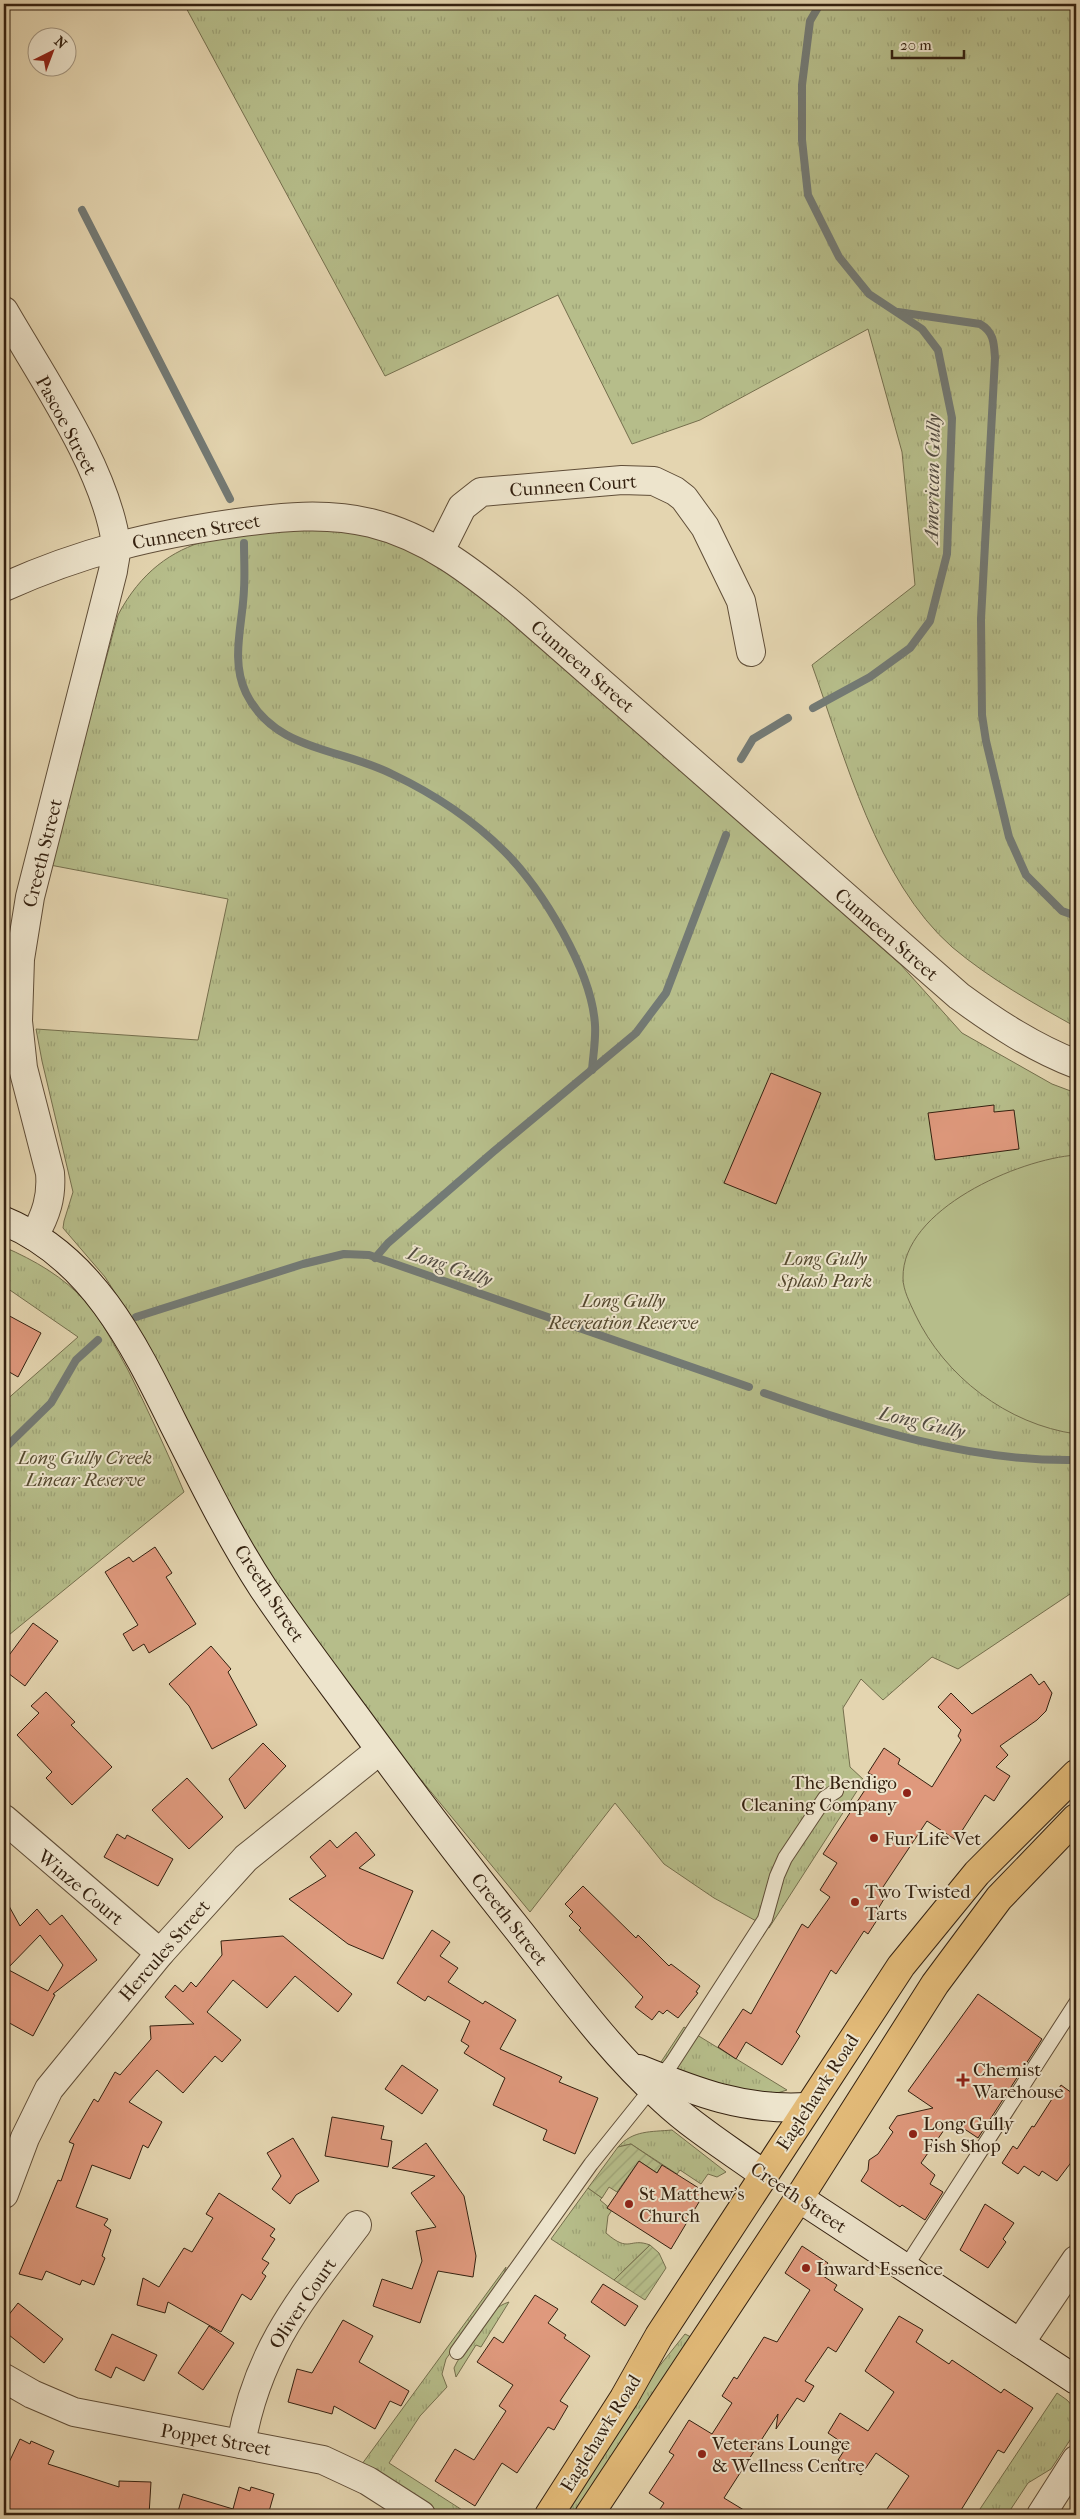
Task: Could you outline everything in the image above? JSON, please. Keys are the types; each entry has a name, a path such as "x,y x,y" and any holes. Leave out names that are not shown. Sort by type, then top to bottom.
{"main road":[{"name":"Eaglehawk Road","path":"548,2515 624,2398 658,2336 901,1966 948,1906 1006,1841 1076,1774"},
{"name":"Eaglehawk Road","path":"589,2515 799,2198 961,1946 1022,1872 1076,1818"},
{"name":"Creeth Street","path":"764,2174 799,2198"}],"street":[{"name":"Pascoe Street","path":"4,311 78,440 96,477 106,506 116,546"},
{"name":"Cunneen Court","path":"440,551 462,507 467,500 481,492 622,480 654,481 684,498 705,527 741,602 751,652"},
{"name":"Cunneen Street","path":"4,587 58,564 116,546 225,525 311,516 344,518 371,523 419,540 440,551 484,582 548,635 959,996 1032,1043 1076,1064"},
{"name":"Creeth Street","path":"116,546 114,571 30,897 20,959 18,1021 22,1060 50,1173 51,1186 49,1205 34,1236 79,1271 107,1304 149,1376 228,1528 262,1585 380,1750 485,1888 628,2065 656,2083 678,2113 764,2174"},
{"path":"4,1221 34,1236"},
{"name":"Hercules Street","path":"4,2194 25,2138 49,2089 160,1953 246,1858 380,1750"},
{"name":"Winze Court","path":"4,1819 160,1953"},
{"path":"656,2083 739,2104 769,2108 807,2107"},
{"name":"Creeth Street","path":"799,2198 1076,2380"},
{"name":"Oliver Court","path":"241,2444 250,2403 271,2347 300,2300 357,2225"},
{"path":"1020,2343 1076,2260"},
{"name":"Poppet Street","path":"4,2378 34,2395 74,2412 323,2460 368,2481 421,2515"},
{"path":"1041,2515 1076,2460"}],"lane":[{"path":"457,2352 585,2172 656,2083 765,1919 777,1876 785,1858 825,1798 836,1791"},
{"path":"905,2268 1076,2002"}],"green space":[{"path":"184,4 1076,4 1076,1027 1028,1000 981,970 952,947 926,920 903,888 883,853 866,816 812,665 915,585 902,452 868,329 700,420 632,444 558,295 385,376"},
{"name":"Long Gully Recreation Reserve","path":"326,528 366,535 403,547 441,567 513,621 901,965 962,1033 1052,1084 1076,1093 1076,1590 958,1669 932,1657 883,1700 861,1679 843,1708 850,1767 864,1780 769,1928 714,1898 664,1864 615,1803 530,1912 380,1730 333,1667 270,1575 235,1515 136,1325 105,1277 63,1228 73,1192 36,1029 198,1040 228,899 50,865 118,615 137,586 158,565 181,550 207,540 235,534"},
{"path":"1076,1155 1076,1434 1051,1429 1026,1420 981,1394 961,1377 943,1358 928,1337 909,1301 903,1278 908,1253 922,1230 942,1210 968,1192 996,1177 1025,1166"},
{"name":"Long Gully Creek Linear Reserve","path":"4,1247 58,1277 86,1302 98,1318 128,1370 184,1492 4,1639 4,1402 78,1337 4,1286"},
{"path":"684,2027 787,2090 755,2097 659,2065"},
{"path":"672,2130 726,2172 717,2177 708,2174 701,2184 680,2170 677,2174 631,2144 618,2147 630,2137 636,2135"},
{"path":"631,2144 662,2165 657,2173 639,2161 617,2192 609,2187 602,2198 588,2188 618,2147"},
{"path":"588,2188 602,2198 600,2200 612,2210 608,2216 606,2233 620,2243 643,2243 650,2245 614,2280 551,2239"},
{"path":"650,2245 659,2253 666,2268 645,2300 614,2280"},
{"path":"506,2267 503,2278 446,2359 442,2374 447,2387 420,2416 389,2463 470,2515 443,2515 362,2464"},
{"path":"509,2302 481,2347 476,2345 456,2377 454,2368 457,2362 485,2319 500,2306"},
{"path":"685,2334 691,2337 576,2515 558,2515 642,2388"},
{"path":"1057,2393 1076,2410 1076,2431 1051,2469 1028,2483 1007,2515 976,2515"}],"building":[{"path":"771,1073 821,1093 776,1204 724,1183"},
{"path":"994,1105 994,1112 1014,1110 1019,1149 935,1160 928,1113"},
{"path":"4,1313 41,1333 18,1377 4,1369"},
{"path":"155,1547 172,1573 166,1577 196,1624 149,1653 144,1644 133,1651 123,1634 138,1625 105,1572 129,1557 133,1562"},
{"path":"33,1623 58,1641 25,1686 4,1670 4,1662"},
{"path":"211,1646 231,1669 228,1672 257,1725 212,1749 189,1706 169,1684"},
{"path":"1031,1674 1039,1685 1044,1681 1052,1693 1046,1711 1037,1720 1000,1746 1008,1755 996,1767 1010,1776 994,1801 985,1795 956,1840 927,1821 881,1890 887,1894 875,1914 879,1917 868,1934 864,1931 836,1974 831,1970 796,2032 800,2036 782,2065 746,2042 736,2059 718,2047 743,2009 751,2014 802,1924 808,1928 830,1897 820,1890 837,1863 823,1854 874,1776 868,1773 884,1748 900,1759 898,1764 932,1787 961,1740 958,1736 961,1730 938,1707 951,1693 972,1714"},
{"path":"46,1692 75,1722 71,1725 112,1767 72,1805 46,1778 52,1772 17,1735 39,1713 31,1706"},
{"path":"263,1743 286,1766 245,1809 229,1779"},
{"path":"187,1778 223,1817 189,1849 152,1810"},
{"path":"356,1832 375,1855 359,1868 413,1891 383,1959 348,1944 289,1899 326,1876 310,1857 330,1840 337,1848"},
{"path":"117,1834 125,1839 127,1835 173,1859 158,1886 104,1857"},
{"path":"583,1886 636,1938 638,1935 669,1966 671,1964 700,1986 696,1992 698,1993 678,2018 667,2010 663,2014 659,2011 652,2020 635,2007 643,1997 579,1930 581,1928 569,1916 573,1912 565,1904"},
{"path":"4,1897 20,1926 37,1909 50,1925 62,1915 97,1960 53,1994 55,1995 33,2036 4,2020","holes":["40,1935 63,1965 48,1991 7,1969"]},
{"path":"432,1930 450,1942 440,1956 458,1968 448,1982 483,2004 485,2001 516,2020 500,2049 562,2077 559,2082 598,2098 575,2154 543,2140 547,2130 493,2105 505,2078 464,2053 469,2046 461,2041 470,2021 428,1996 425,2001 397,1983"},
{"path":"283,1936 352,1994 338,2012 295,1976 267,2008 233,1980 207,2012 241,2040 222,2062 215,2056 183,2093 157,2070 129,2102 162,2122 148,2148 143,2145 130,2179 92,2165 76,2207 108,2219 104,2225 111,2230 102,2256 105,2258 94,2285 82,2280 80,2285 46,2271 42,2280 19,2274 58,2180 61,2181 74,2144 69,2142 94,2099 98,2102 115,2072 120,2075 151,2039 150,2026 194,2024 165,1997 175,1985 183,1992 191,1982 196,1987 222,1955 221,1941"},
{"path":"978,1994 1042,2039 978,2138 951,2120 921,2163 935,2175 930,2184 943,2192 925,2220 902,2205 900,2207 861,2181 868,2170 869,2160 878,2154 893,2132 889,2128 897,2116 933,2108 908,2091"},
{"path":"402,2065 438,2090 422,2114 385,2089"},
{"path":"1061,2085 1076,2096 1076,2156 1057,2181 1042,2171 1039,2176 1024,2166 1018,2174 1002,2163 1013,2146 1017,2149 1032,2126 1034,2127"},
{"path":"332,2117 384,2126 381,2139 392,2141 388,2167 325,2156"},
{"path":"293,2138 319,2181 296,2195 290,2204 272,2189 281,2176 267,2153"},
{"path":"426,2143 464,2196 476,2256 473,2277 438,2271 420,2323 373,2306 382,2279 412,2289 422,2261 416,2231 436,2227 411,2193 435,2176 392,2168"},
{"name":"St Matthew's Church","path":"639,2161 657,2173 662,2165 705,2192 671,2249 607,2208"},
{"path":"219,2193 275,2229 270,2236 275,2239 262,2259 269,2263 262,2273 266,2276 251,2300 242,2294 221,2332 168,2302 165,2313 137,2305 143,2278 159,2287 184,2248 192,2252 213,2218 206,2214"},
{"path":"985,2204 1014,2223 1003,2239 1006,2242 988,2268 960,2250"},
{"path":"802,2246 828,2263 820,2274 837,2285 834,2290 863,2309 836,2352 828,2347 805,2381 814,2386 804,2402 797,2398 776,2429 778,2414 724,2498 752,2515 656,2515 664,2503 649,2493 674,2455 669,2452 689,2420 712,2434 732,2403 722,2396 734,2377 737,2379 764,2337 777,2342 810,2290 785,2273"},
{"path":"603,2284 638,2306 625,2326 591,2302"},
{"path":"535,2295 558,2309 548,2323 566,2335 564,2338 590,2356 560,2401 568,2406 554,2430 548,2427 517,2473 502,2463 475,2506 435,2481 455,2449 474,2460 506,2411 499,2406 513,2385 477,2362 494,2337 503,2343"},
{"path":"18,2303 63,2339 44,2363 4,2331 4,2321"},
{"path":"899,2316 923,2330 916,2342 949,2364 952,2360 1001,2393 1004,2389 1033,2408 1004,2453 998,2450 958,2515 883,2515 909,2476 876,2453 861,2475 838,2460 847,2446 828,2433 840,2413 868,2431 894,2392 865,2371"},
{"path":"343,2320 373,2336 359,2362 409,2391 401,2406 390,2401 375,2429 334,2406 332,2414 288,2402 297,2369 312,2373"},
{"path":"209,2326 234,2343 203,2390 178,2373"},
{"path":"112,2334 157,2355 144,2381 116,2367 111,2378 95,2370"},
{"path":"20,2439 30,2444 31,2441 54,2451 48,2464 119,2487 119,2481 151,2482 149,2515 4,2515 4,2473"},
{"path":"239,2487 250,2491 251,2487 274,2494 268,2515 177,2515 183,2494 233,2509"}],"waterway":[{"name":"American Gully","path":"813,708 870,677 910,648 930,621 947,554 952,418 938,350 922,329 869,294 839,257 808,195 802,140 802,85 810,21 820,4"},
{"path":"82,210 230,499"},
{"path":"898,312 980,324 991,334 995,358 981,619 982,715 986,741 1009,837 1026,875 1062,911 1076,916"},
{"path":"244,543 244,583 238,655 239,668 246,693 258,712 273,726 291,737 310,746 372,765 422,790 479,828 519,867 563,932 585,980 592,1004 595,1025 592,1070"},
{"name":"American Gully","path":"741,759 753,739 788,718"},
{"path":"375,1258 388,1243 493,1152 636,1033 666,993 726,835"},
{"name":"Long Gully","path":"136,1317 303,1264 344,1254 369,1255 749,1387"},
{"name":"Long Gully","path":"4,1449 51,1403 76,1360 98,1340"},
{"name":"Long Gully","path":"764,1393 840,1419 957,1449 1036,1459 1076,1460"}],"place":[{"name":"The Bendigo Cleaning Company","path":"907,1793"},
{"name":"Fur Life Vet","path":"874,1838"},
{"name":"Two Twisted Tarts","path":"855,1902"},
{"name":"Chemist Warehouse","path":"963,2080"},
{"name":"Long Gully Fish Shop","path":"913,2134"},
{"name":"St Matthew's Church","path":"629,2204"},
{"name":"Inward Essence","path":"806,2268"},
{"name":"Veterans Lounge & Wellness Centre","path":"702,2454"}],"park label":[{"name":"Long Gully Splash Park","path":"825,1269"}]}
